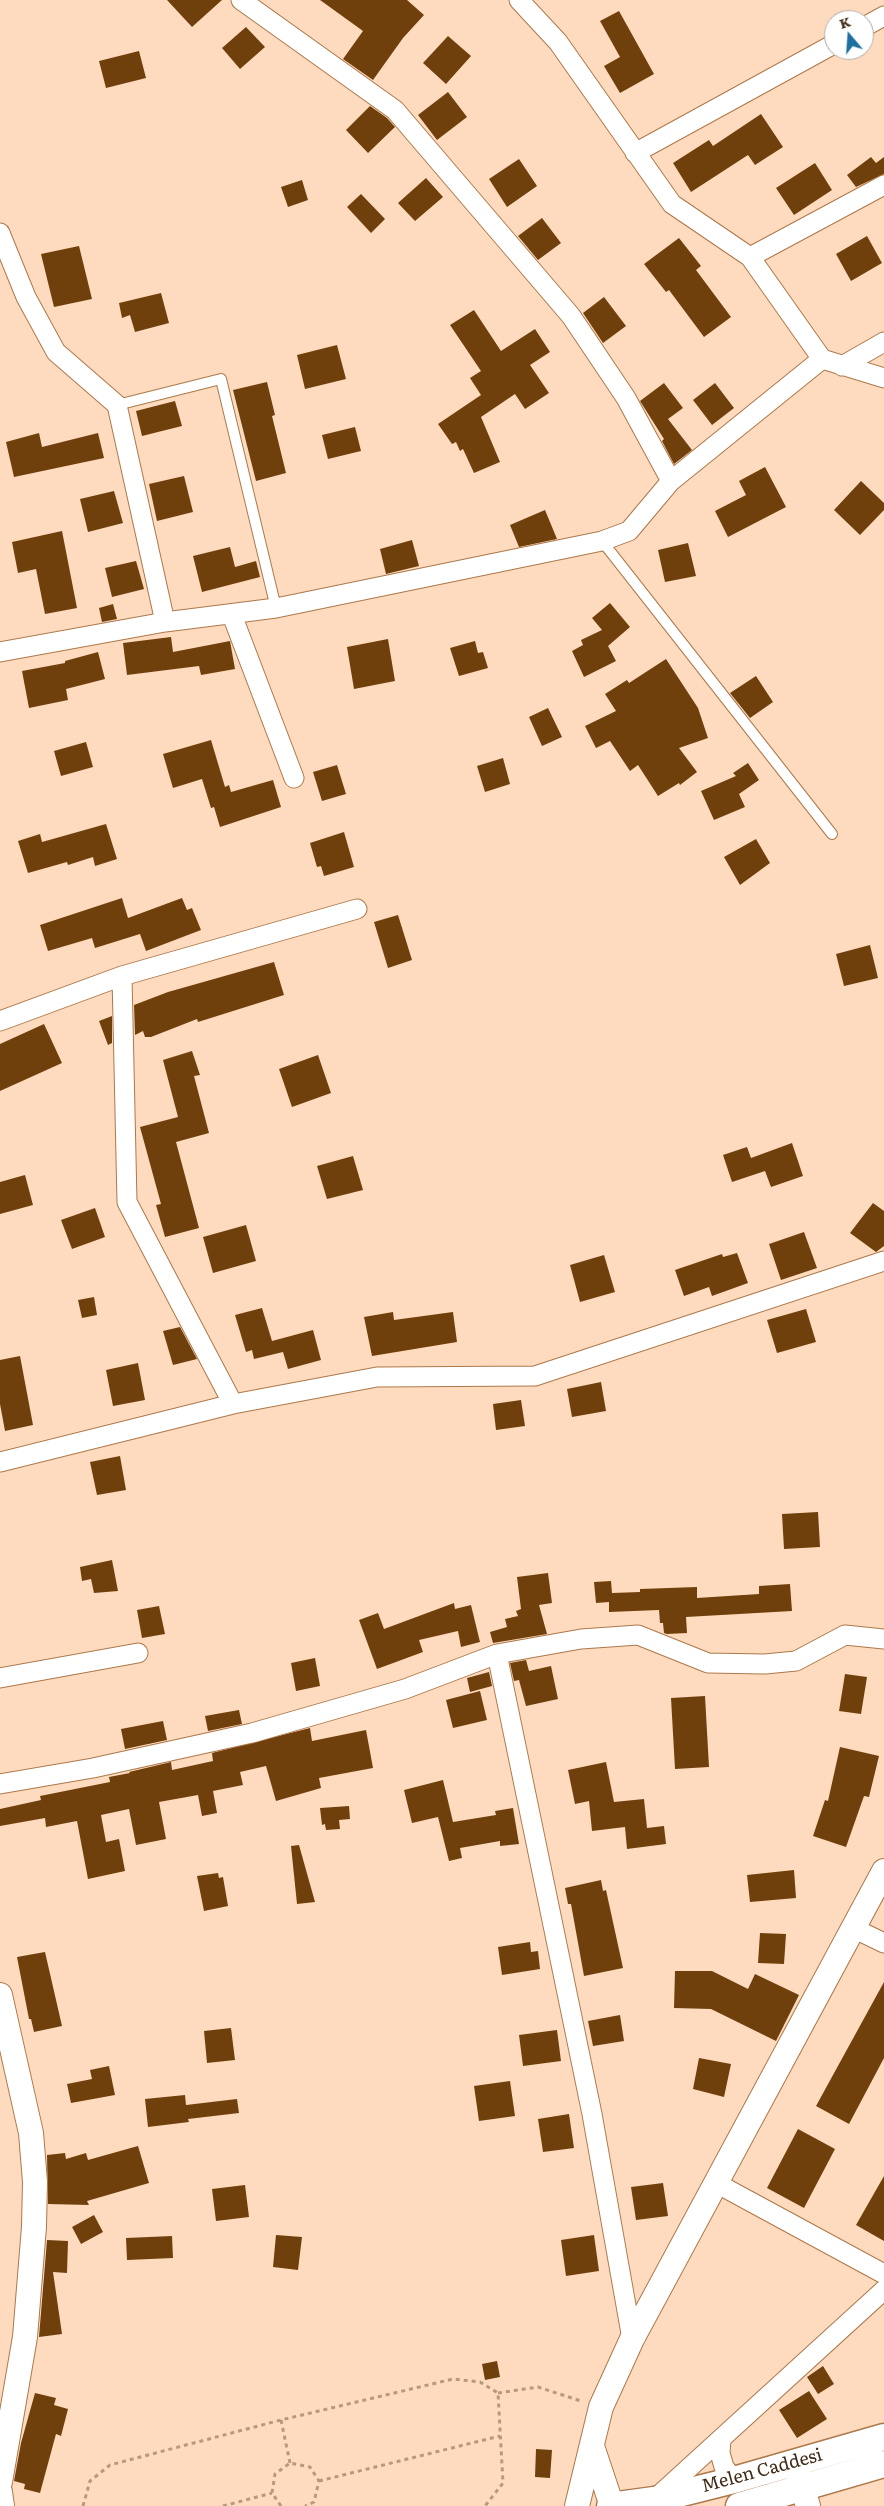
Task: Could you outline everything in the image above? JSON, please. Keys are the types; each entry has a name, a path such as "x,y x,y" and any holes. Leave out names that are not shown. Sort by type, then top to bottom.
{"main road":[{"name":"Melen Caddesi","path":"612,2506 654,2500 734,2480 802,2485 884,2437"},
{"name":"Melen Caddesi","path":"739,2506 802,2485 884,2464"}],"street":[{"path":"241,0 395,110 571,316 626,398 671,481"},
{"path":"519,0 558,42 672,204 750,258 822,359 884,378"},
{"path":"635,153 824,49"},
{"path":"750,258 884,185"},
{"path":"0,233 26,297 56,352 116,405 164,622"},
{"path":"842,366 884,342"},
{"path":"0,652 164,622 276,608 602,541 629,531 671,481 822,359"},
{"path":"232,615 294,778"},
{"path":"0,1021 122,976 357,909"},
{"path":"122,976 127,1202 233,1404"},
{"path":"0,1462 233,1404 377,1378 536,1376 884,1261"},
{"path":"0,1784 93,1768 252,1733 405,1689 497,1654 581,1639 638,1635 708,1663 765,1664 796,1661 845,1635 884,1639"},
{"path":"0,1678 138,1653"},
{"path":"497,1654 592,2114 632,2339"},
{"path":"577,2506 601,2407 632,2339 884,1871"},
{"path":"853,1928 884,1943"},
{"path":"0,1995 31,2133 35,2182 34,2227 25,2337 0,2482"},
{"path":"716,2183 884,2274"},
{"path":"654,2500 884,2290"},
{"path":"721,2440 720,2453 724,2467 734,2480"},
{"path":"591,2445 612,2506"},
{"path":"0,2492 2,2506"}],"lane":[{"path":"116,405 221,379 276,608"},
{"path":"602,541 832,834"}],"path":[{"path":"83,2506 90,2481 110,2465 281,2420 453,2379 480,2382 498,2393 538,2387 601,2407"},
{"path":"485,2506 503,2483 498,2393"},
{"path":"281,2420 290,2463"},
{"path":"319,2481 500,2436"},
{"path":"281,2506 272,2493 275,2474 290,2463 310,2467 319,2481 314,2502 305,2506"},
{"path":"223,2506 272,2493"}],"building":[{"path":"167,0 222,0 192,27"},
{"path":"320,0 407,0 424,15 403,38 373,80 343,59 363,31"},
{"path":"619,11 654,74 620,93 604,66 620,57 600,21"},
{"path":"246,27 265,47 240,69 222,48"},
{"path":"448,36 471,56 446,84 423,63"},
{"path":"139,51 146,78 106,88 99,61"},
{"path":"448,92 467,117 437,140 418,115"},
{"path":"370,106 387,118 395,127 368,153 346,130"},
{"path":"761,114 783,147 755,165 748,155 691,192 673,163 709,140 713,146"},
{"path":"871,157 876,163 884,157 884,174 856,187 847,175"},
{"path":"519,159 537,186 507,207 489,179"},
{"path":"815,163 832,190 794,215 776,188"},
{"path":"426,178 443,197 415,221 398,203"},
{"path":"302,180 308,200 288,207 281,187"},
{"path":"361,194 385,219 371,233 347,207"},
{"path":"542,218 561,243 538,260 518,236"},
{"path":"867,236 882,263 851,281 836,254"},
{"path":"679,238 701,266 696,270 731,317 704,337 669,290 666,292 644,264"},
{"path":"79,246 92,299 54,307 41,254"},
{"path":"161,293 169,323 135,332 130,315 122,318 119,303"},
{"path":"604,297 626,326 603,343 583,313"},
{"path":"474,310 501,351 535,329 550,352 530,365 549,393 525,409 515,394 481,417 500,462 474,473 463,449 460,451 456,442 452,444 438,424 481,395 470,378 481,371 450,325"},
{"path":"337,345 346,379 305,389 297,355"},
{"path":"267,382 275,415 272,416 286,473 256,481 233,390"},
{"path":"664,383 683,408 668,419 692,450 674,464 662,441 664,439 640,401"},
{"path":"715,383 734,408 712,425 693,400"},
{"path":"175,401 182,426 142,436 136,411"},
{"path":"355,427 361,451 328,459 322,435"},
{"path":"39,433 42,447 98,433 104,458 14,477 6,442"},
{"path":"765,467 786,507 728,537 715,511 746,495 739,481"},
{"path":"184,476 193,512 157,521 149,484"},
{"path":"861,481 884,503 884,510 860,535 834,510"},
{"path":"114,491 123,523 88,532 80,499"},
{"path":"545,510 557,539 519,547 510,525"},
{"path":"62,531 77,608 45,614 36,569 18,573 12,542"},
{"path":"412,540 419,566 386,574 380,549"},
{"path":"688,543 696,576 665,582 658,550"},
{"path":"230,547 235,567 256,561 260,577 202,592 193,556"},
{"path":"136,561 144,589 112,597 105,568"},
{"path":"610,603 630,627 608,646 616,661 584,677 572,651 583,645 581,640 602,630 592,618"},
{"path":"113,604 117,619 102,622 99,608"},
{"path":"171,637 173,652 230,641 235,669 201,675 199,666 127,675 123,643"},
{"path":"388,639 395,681 354,689 347,647"},
{"path":"475,641 478,653 483,652 488,668 459,676 450,648"},
{"path":"98,652 105,679 66,689 68,700 29,708 22,671 65,663 65,661"},
{"path":"666,659 698,708 708,738 679,748 697,772 680,785 679,783 658,796 638,765 630,771 610,741 596,748 585,726 616,711 605,694 627,680 629,683"},
{"path":"756,676 773,702 750,718 730,693"},
{"path":"548,708 562,737 542,746 529,717"},
{"path":"211,740 225,787 229,785 231,792 273,780 281,807 220,827 214,807 211,808 202,779 173,788 163,754"},
{"path":"86,742 93,767 61,776 54,751"},
{"path":"503,758 510,784 485,792 477,766"},
{"path":"748,763 759,780 739,794 745,807 714,820 701,791 736,776 733,773"},
{"path":"337,765 346,794 322,801 313,772"},
{"path":"106,824 117,859 95,866 93,857 68,865 67,862 28,873 18,841 40,834 42,842"},
{"path":"344,832 354,867 324,876 321,866 317,867 310,843"},
{"path":"756,839 770,863 740,885 724,857"},
{"path":"122,898 128,918 182,898 187,910 192,908 201,930 146,951 140,934 95,948 92,938 48,951 40,925"},
{"path":"398,915 412,960 388,968 374,922"},
{"path":"870,945 878,978 844,986 836,954"},
{"path":"274,962 284,995 198,1022 197,1019 151,1037 145,1037 143,1031 135,1035 134,1005 168,992"},
{"path":"112,1016 112,1043 108,1045 99,1021"},
{"path":"44,1024 62,1063 0,1091 0,1044"},
{"path":"192,1051 200,1075 194,1076 209,1133 176,1142 199,1228 165,1237 156,1205 161,1204 140,1127 178,1117 163,1060"},
{"path":"318,1055 331,1093 292,1107 279,1069"},
{"path":"792,1143 803,1176 771,1187 765,1171 732,1182 723,1155 747,1147 751,1158"},
{"path":"353,1156 363,1190 327,1199 317,1166"},
{"path":"25,1175 33,1205 0,1214 0,1182"},
{"path":"873,1203 884,1211 884,1246 876,1252 850,1233"},
{"path":"95,1208 105,1237 72,1249 61,1220"},
{"path":"246,1225 256,1261 213,1273 203,1237"},
{"path":"804,1232 817,1268 781,1280 769,1244"},
{"path":"737,1253 748,1283 712,1296 709,1287 684,1296 675,1270 722,1254 723,1257"},
{"path":"604,1255 615,1292 580,1302 570,1265"},
{"path":"94,1297 97,1315 82,1318 78,1300"},
{"path":"262,1308 272,1341 313,1330 321,1360 288,1369 283,1352 254,1359 252,1350 246,1352 235,1315"},
{"path":"806,1309 816,1342 777,1353 767,1320"},
{"path":"393,1312 394,1320 453,1312 457,1342 372,1356 364,1317"},
{"path":"180,1327 197,1359 173,1365 163,1331"},
{"path":"20,1356 33,1425 5,1431 0,1404 0,1360"},
{"path":"138,1363 145,1400 113,1406 106,1370"},
{"path":"601,1382 606,1411 572,1417 567,1389"},
{"path":"521,1400 525,1426 496,1430 493,1404"},
{"path":"120,1456 126,1490 97,1495 90,1462"},
{"path":"818,1512 820,1547 784,1549 782,1514"},
{"path":"112,1560 118,1591 94,1593 91,1579 82,1581 80,1567"},
{"path":"548,1573 552,1603 539,1605 547,1634 493,1643 490,1632 507,1627 505,1619 518,1616 516,1611 521,1609 517,1577"},
{"path":"611,1581 612,1593 640,1592 640,1589 697,1587 697,1598 759,1594 759,1586 790,1584 792,1611 686,1617 687,1633 667,1634 664,1633 663,1623 660,1623 659,1610 609,1612 609,1602 596,1603 594,1582"},
{"path":"454,1603 455,1609 471,1605 480,1642 461,1647 458,1631 419,1640 423,1652 377,1669 359,1620 378,1613 384,1629"},
{"path":"159,1606 165,1634 142,1638 137,1610"},
{"path":"315,1658 320,1686 296,1691 291,1663"},
{"path":"526,1660 529,1671 551,1666 558,1699 526,1706 519,1680 514,1681 510,1663"},
{"path":"489,1672 492,1686 470,1692 467,1678"},
{"path":"845,1674 867,1677 861,1714 839,1711"},
{"path":"480,1691 487,1720 453,1728 446,1700"},
{"path":"705,1696 709,1767 675,1769 671,1698"},
{"path":"239,1710 242,1724 208,1731 205,1716"},
{"path":"163,1721 167,1740 125,1749 121,1729"},
{"path":"310,1728 312,1741 366,1730 373,1768 319,1778 321,1788 276,1801 266,1766 240,1772 243,1785 213,1791 217,1813 202,1816 198,1795 159,1802 166,1839 136,1845 129,1809 101,1815 106,1842 119,1839 125,1871 88,1879 77,1821 46,1827 45,1818 0,1826 0,1809 41,1800 40,1796 110,1782 109,1777 171,1762 172,1770 213,1761 212,1753"},
{"path":"840,1747 879,1756 869,1797 864,1796 846,1847 813,1836 825,1800 828,1801"},
{"path":"606,1762 614,1802 644,1799 647,1828 664,1826 666,1844 627,1849 625,1827 592,1831 589,1801 575,1804 568,1770"},
{"path":"443,1780 453,1822 496,1815 495,1811 513,1808 519,1844 500,1846 500,1841 460,1848 462,1858 449,1861 438,1817 412,1823 404,1790"},
{"path":"349,1806 350,1819 339,1820 340,1829 326,1830 325,1824 322,1825 320,1808"},
{"path":"299,1845 315,1902 297,1904 291,1846"},
{"path":"794,1870 796,1898 750,1902 747,1875"},
{"path":"218,1873 219,1878 223,1877 228,1906 204,1911 197,1876"},
{"path":"601,1880 603,1891 606,1890 623,1968 584,1976 571,1904 568,1904 565,1888"},
{"path":"760,1933 786,1934 784,1964 758,1963"},
{"path":"530,1942 531,1952 538,1951 540,1969 502,1975 498,1947"},
{"path":"45,1952 62,2026 34,2032 31,2019 29,2019 17,1957"},
{"path":"675,1971 712,1971 748,1989 755,1974 799,1995 776,2041 711,2009 674,2008"},
{"path":"884,1982 884,2058 849,2124 816,2106"},
{"path":"620,2015 624,2041 593,2046 588,2021"},
{"path":"231,2028 235,2060 207,2063 204,2031"},
{"path":"557,2030 561,2061 523,2066 519,2035"},
{"path":"699,2058 731,2064 724,2097 693,2089"},
{"path":"109,2066 115,2095 71,2103 67,2084 92,2079 90,2070"},
{"path":"510,2081 515,2116 479,2121 474,2086"},
{"path":"185,2095 186,2105 237,2099 239,2113 188,2119 189,2122 148,2127 145,2099"},
{"path":"569,2114 574,2148 543,2152 538,2119"},
{"path":"798,2129 835,2149 804,2208 767,2188"},
{"path":"138,2146 149,2183 87,2201 89,2205 48,2204 47,2155 65,2153 66,2159 86,2153 88,2160"},
{"path":"884,2176 884,2241 856,2225"},
{"path":"663,2183 668,2216 636,2220 631,2187"},
{"path":"245,2185 249,2217 216,2221 212,2189"},
{"path":"94,2215 103,2232 81,2244 72,2227"},
{"path":"276,2235 302,2237 298,2270 273,2267"},
{"path":"594,2235 599,2271 566,2276 561,2240"},
{"path":"172,2236 173,2258 127,2260 126,2238"},
{"path":"47,2240 68,2241 67,2273 53,2272 62,2334 39,2337"},
{"path":"497,2361 500,2377 485,2380 482,2364"},
{"path":"823,2366 834,2384 818,2394 807,2377"},
{"path":"809,2391 827,2419 797,2438 779,2410"},
{"path":"35,2393 56,2398 54,2405 68,2409 61,2436 56,2434 40,2493 24,2489 25,2484 14,2481 21,2443"},
{"path":"536,2449 552,2450 550,2478 535,2477"}]}
